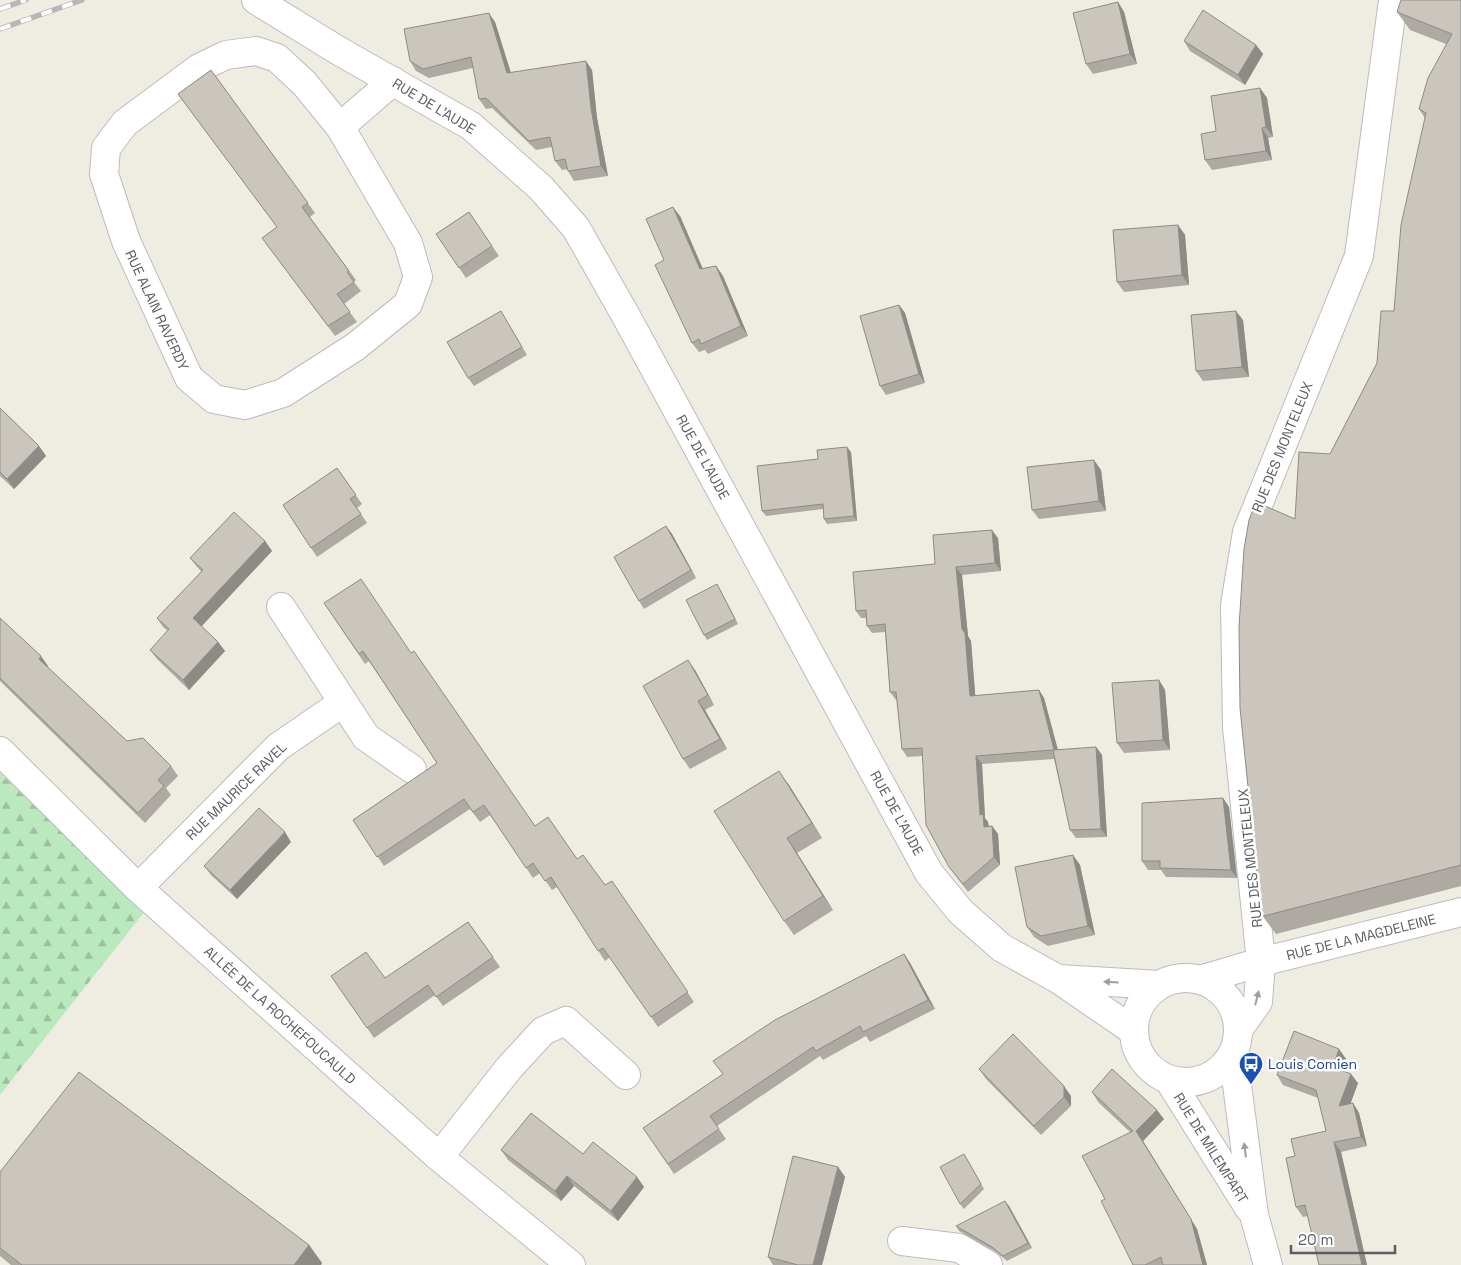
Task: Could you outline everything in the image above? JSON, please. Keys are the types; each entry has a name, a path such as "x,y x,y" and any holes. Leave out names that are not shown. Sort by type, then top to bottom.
{"street":[{"name":"RUE DES MONTELEUX","path":"1236,1042 1258,1002 1261,962 1237,726 1236,605 1247,532 1359,256 1392,0"},
{"name":"RUE DE L'AUDE","path":"263,4 393,82 471,126 541,188 576,228 636,333 929,872 961,912 1002,948 1058,979 1134,1031"},
{"name":"RUE ALAIN RAVERDY","path":"256,51 277,58 304,83 340,127 408,243 418,277 408,304 355,346 283,393 245,405 214,399 189,378 126,241 104,174 106,148 125,123 199,68 226,55 256,51"},
{"path":"340,127 393,82"},
{"path":"282,607 342,703 366,737 412,769"},
{"name":"RUE MAURICE RAVEL","path":"138,888 278,747 342,703"},
{"name":"ALLÉE DE LA ROCHEFOUCAULD","path":"0,751 138,888 439,1157 571,1265"},
{"name":"RUE DE LA MAGDELEINE","path":"1200,980 1261,962 1461,912"},
{"path":"1058,979 1160,985"},
{"path":"1172,980 1200,980 1220,990 1233,1008 1236,1042 1217,1073 1194,1082 1169,1080 1151,1069 1138,1052 1134,1031 1137,1013 1146,997 1160,985 1172,980"},
{"path":"439,1157 509,1068 543,1031 566,1021 626,1076"},
{"name":"RUE DE MILEMPART","path":"1236,1042 1254,1216 1268,1265"},
{"name":"RUE DE MILEMPART","path":"1169,1080 1254,1216"},
{"path":"902,1241 959,1248 988,1265"}],"green space":[{"path":"0,773 145,911 0,1095"}],"building":[{"path":"1401,0 1461,0 1461,865 1264,916 1261,914 1240,708 1239,627 1244,549 1249,520 1256,502 1295,519 1299,452 1330,454 1377,363 1381,311 1394,311 1401,225 1426,113 1419,109 1428,78 1452,34 1397,12"},
{"path":"1118,2 1130,54 1086,64 1073,13"},
{"path":"1203,10 1256,45 1238,75 1184,41"},
{"path":"489,13 507,73 586,61 591,108 601,166 568,171 565,159 555,161 550,137 529,141 486,98 479,99 471,57 423,69 410,61 404,29"},
{"path":"211,70 308,203 302,207 349,271 347,272 354,282 337,294 350,312 328,326 262,238 277,227 178,94"},
{"path":"1260,88 1266,127 1262,128 1266,151 1205,160 1201,134 1216,131 1211,96"},
{"path":"673,207 700,269 716,266 741,326 701,344 699,339 692,343 655,265 664,260 646,219"},
{"path":"469,212 492,246 459,268 436,234"},
{"path":"1178,225 1182,275 1117,282 1113,230"},
{"path":"899,305 919,374 880,386 860,316"},
{"path":"501,311 522,347 468,378 447,342"},
{"path":"1236,311 1242,367 1196,371 1191,315"},
{"path":"0,408 39,446 7,479 0,472"},
{"path":"847,447 854,516 824,519 823,504 762,511 757,466 818,459 817,450"},
{"path":"1094,460 1099,501 1032,510 1027,467"},
{"path":"337,468 356,495 350,499 361,514 311,548 283,505"},
{"path":"234,512 265,541 193,618 218,642 183,680 150,650 169,629 157,618 203,570 190,558"},
{"path":"666,526 691,570 639,601 614,557"},
{"path":"992,530 995,563 956,567 962,629 965,633 970,696 1039,690 1054,750 1096,747 1101,829 1070,830 1053,750 976,756 980,815 983,814 984,827 992,826 994,857 963,884 949,867 926,825 922,748 902,749 896,692 890,692 885,624 867,626 866,610 856,611 853,572 935,564 933,535"},
{"path":"361,579 411,653 414,651 535,826 548,817 577,859 583,855 605,885 612,881 688,992 651,1017 603,948 598,951 551,877 545,881 533,863 526,868 484,805 473,812 464,799 377,857 353,820 437,763 363,651 359,654 324,603"},
{"path":"717,584 735,619 704,635 686,600"},
{"path":"0,618 41,656 39,659 127,741 143,738 171,766 158,780 164,786 138,813 0,678"},
{"path":"688,660 708,695 698,701 720,739 683,759 643,686"},
{"path":"1159,680 1163,740 1117,743 1112,683"},
{"path":"779,771 812,823 787,838 823,896 784,921 714,811"},
{"path":"1223,798 1231,870 1160,868 1160,861 1142,861 1142,803"},
{"path":"259,808 285,832 230,890 204,866"},
{"path":"1073,855 1088,926 1041,936 1027,927 1015,867"},
{"path":"468,922 493,957 436,997 428,985 367,1028 331,976 366,952 385,978"},
{"path":"904,954 928,1000 863,1032 860,1026 816,1051 813,1047 710,1116 719,1129 668,1164 643,1128 723,1074 713,1061 775,1020"},
{"path":"1294,1031 1339,1049 1333,1067 1351,1074 1339,1106 1353,1103 1361,1137 1334,1142 1362,1265 1319,1265 1305,1205 1296,1207 1286,1158 1295,1156 1291,1139 1326,1131 1316,1090 1277,1075"},
{"path":"1013,1034 1064,1086 1064,1097 1034,1126 979,1069"},
{"path":"1112,1069 1157,1110 1136,1131 1191,1219 1203,1265 1163,1265 1161,1257 1145,1265 1133,1265 1101,1201 1105,1199 1082,1156 1133,1131 1092,1092"},
{"path":"79,1072 309,1245 294,1265 22,1265 0,1248 0,1172"},
{"path":"531,1113 583,1154 593,1142 637,1177 611,1211 567,1176 555,1191 501,1150"},
{"path":"964,1154 981,1184 960,1204 940,1167"},
{"path":"793,1156 838,1167 813,1265 798,1265 768,1257"},
{"path":"1005,1201 1028,1243 1003,1256 992,1247 956,1226"}],"railway":[{"path":"0,9 26,0"},
{"path":"0,29 82,0"}],"place":[{"name":"Louis Comien","path":"1251,1085"}]}
